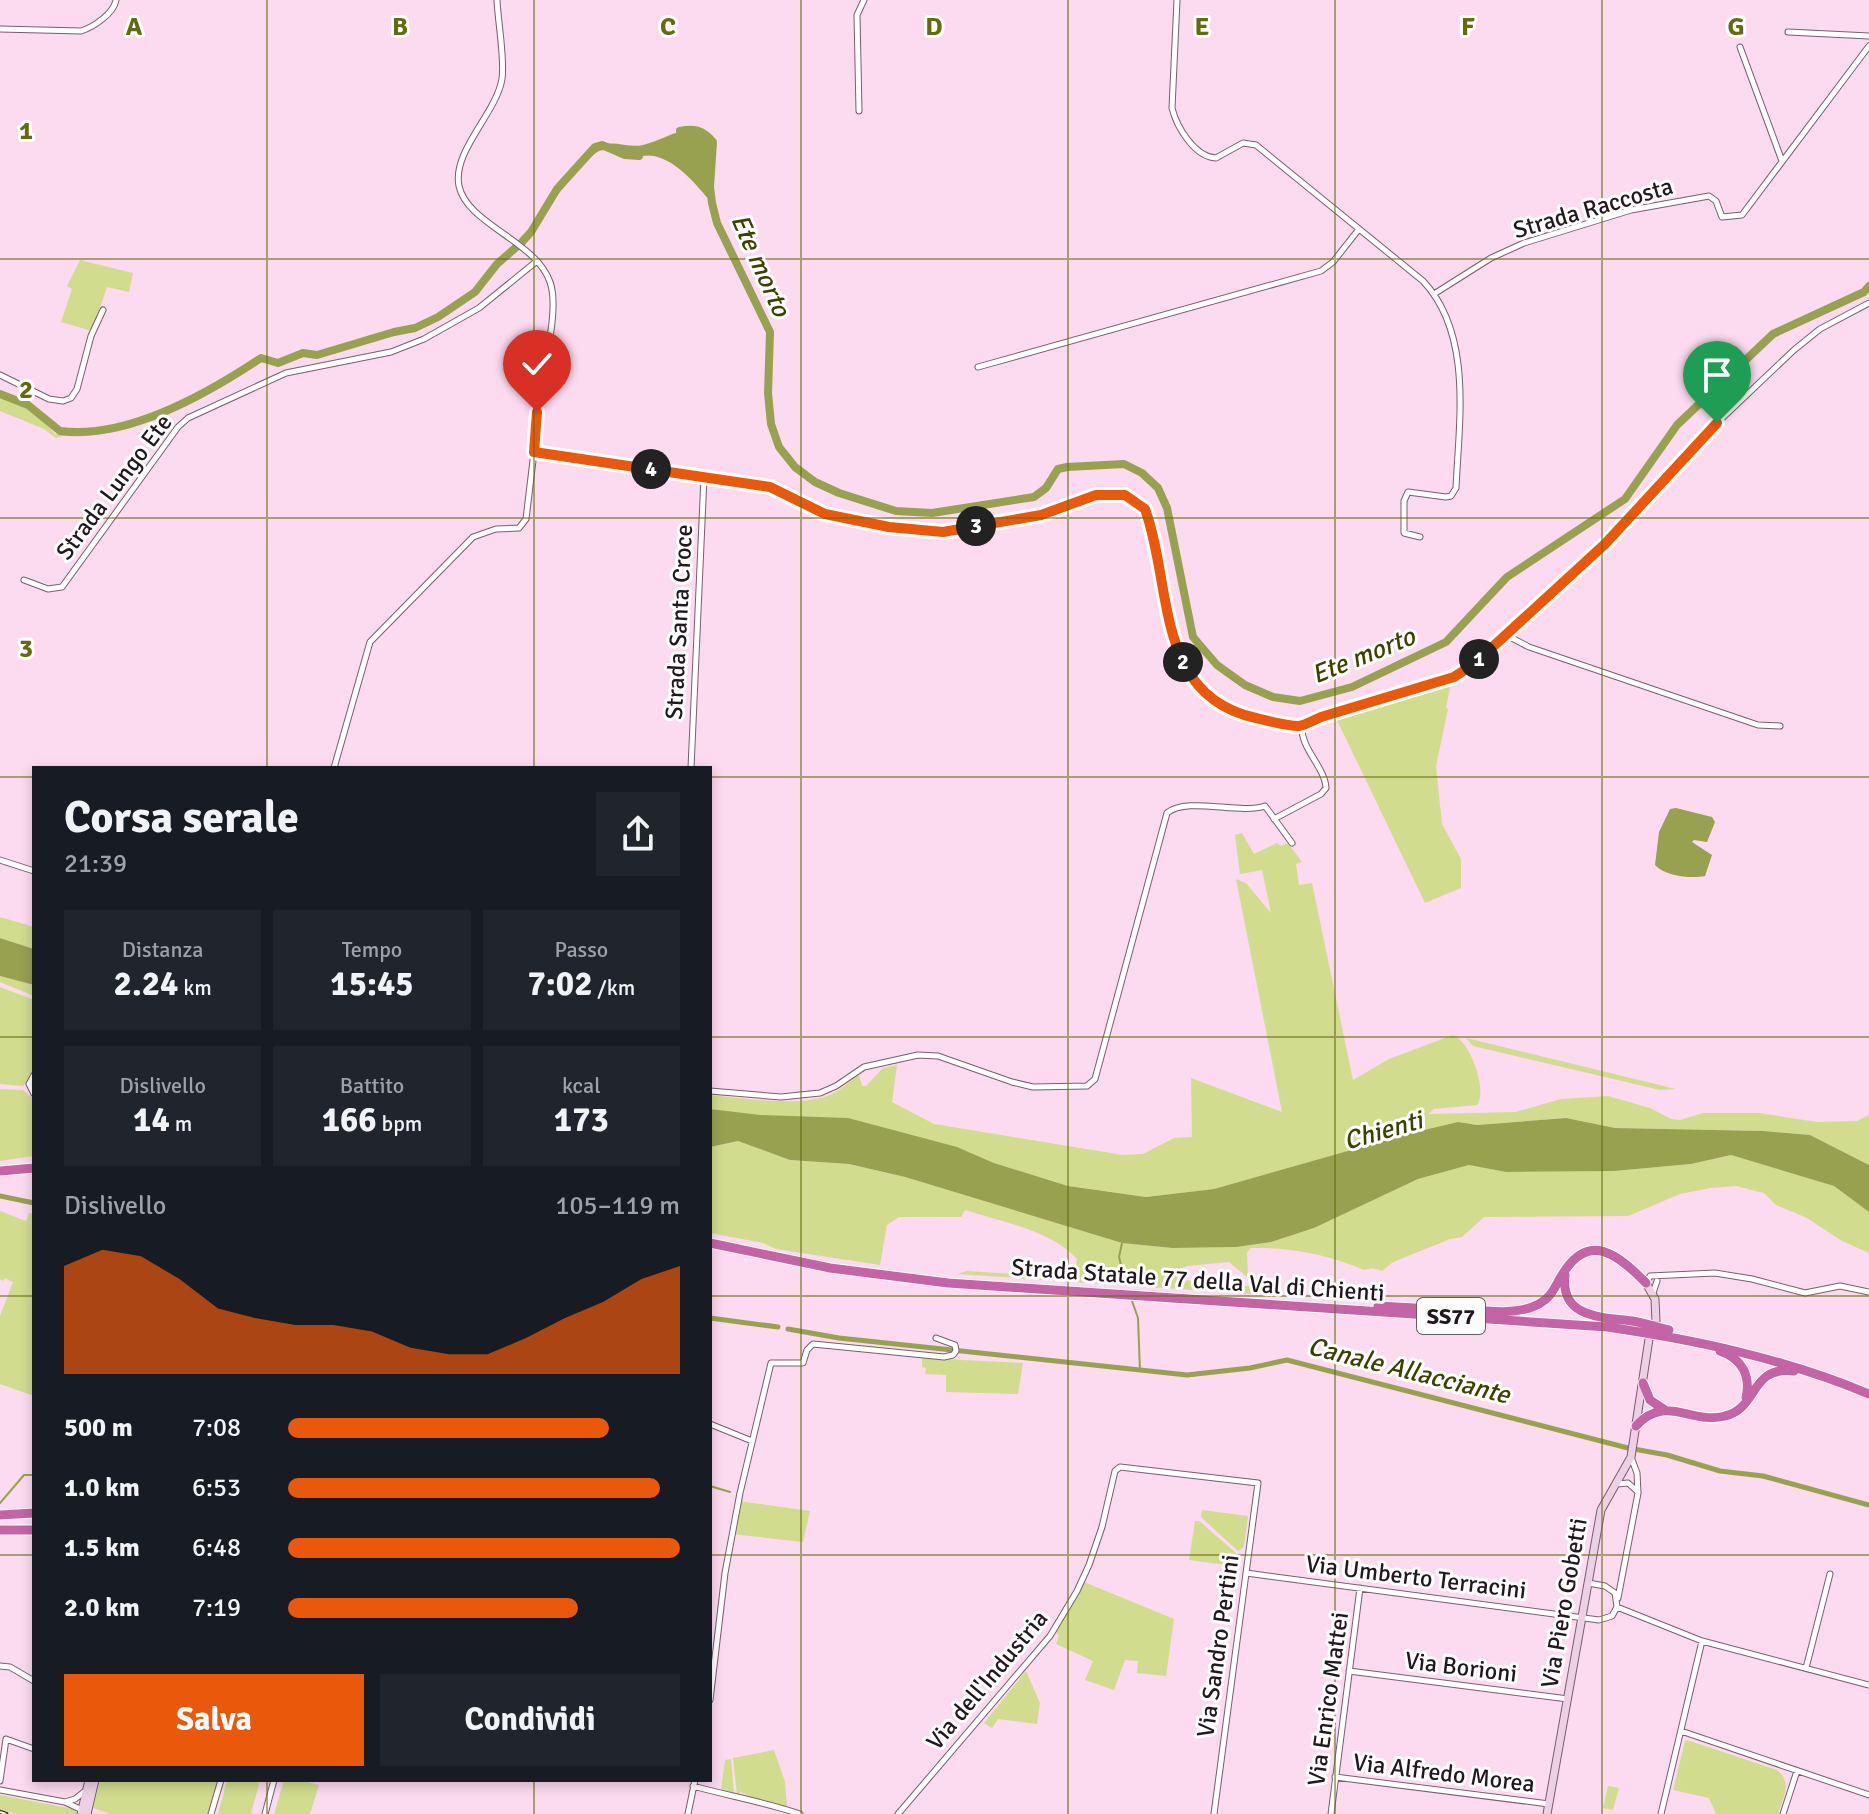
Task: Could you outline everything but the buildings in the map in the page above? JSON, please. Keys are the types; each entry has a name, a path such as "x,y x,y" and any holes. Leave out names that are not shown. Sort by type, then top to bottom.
{"highway":[{"path":"0,1168 32,1167"},
{"name":"Strada Statale 77 della Val di Chienti","path":"712,1240 943,1280 1627,1330 1759,1356 1869,1395"},
{"path":"1412,1307 1528,1309 1550,1295 1579,1254 1599,1249 1612,1254 1638,1275 1654,1279"},
{"path":"1567,1268 1564,1284 1567,1296 1585,1313 1669,1330"},
{"name":"Strada Statale 77 della Val di Chienti","path":"1274,1302 1412,1307 1606,1321 1669,1330 1769,1353 1869,1387"},
{"path":"1627,1330 1719,1350 1732,1356 1741,1364 1748,1380 1742,1406"},
{"path":"1639,1407 1720,1417 1736,1412 1765,1376 1784,1370 1869,1395"},
{"path":"1643,1383 1657,1409"},
{"path":"1636,1426 1657,1409"},
{"path":"0,1517 32,1513"},
{"path":"0,1517 15,1529"},
{"path":"0,1530 32,1530"}],"street":[{"path":"0,29 81,31 113,9 116,0"},
{"path":"335,766 370,642 473,537 485,531 519,528 526,519 552,307 550,283 535,258 466,203 458,182 459,169 502,78 497,0"},
{"path":"859,111 857,15 864,0"},
{"path":"1177,0 1172,108 1178,124 1196,149 1203,155 1216,158 1243,143 1256,145 1423,281 1434,294 1449,327 1459,374 1456,488 1451,496 1446,497 1408,492 1404,501 1404,533 1420,537"},
{"path":"1788,32 1869,36"},
{"name":"Strada Raccosta","path":"1434,294 1491,258 1524,243 1631,210 1709,196 1716,201 1722,217 1742,215 1869,46"},
{"path":"1740,47 1782,162"},
{"path":"978,367 1321,271 1333,262 1359,229"},
{"name":"Strada Lungo Ete","path":"24,580 48,589 62,587 178,427 188,418 286,373 391,352 424,339 479,308 535,258"},
{"path":"534,452 770,487 839,519 943,532 1041,515 1096,495 1125,495 1145,509 1176,647 1202,692 1240,714 1302,726 1321,717 1454,677 1474,664 1605,544 1717,423 1789,354 1820,329 1869,303"},
{"path":"0,375 49,399 63,401 71,398 77,389 91,336 103,310"},
{"name":"Strada Santa Croce","path":"691,766 704,477"},
{"path":"1506,635 1529,647 1758,725 1780,726"},
{"path":"1274,819 1321,794 1326,788 1303,736 1302,726"},
{"path":"712,1091 781,1097 820,1093 830,1090 864,1067 927,1055 957,1062 1023,1086 1087,1086 1095,1079 1167,813 1181,806 1254,810 1265,806 1292,843"},
{"path":"0,860 32,870"},
{"path":"1654,1322 1654,1279 1715,1273 1805,1293 1840,1286 1869,1292"},
{"path":"712,1683 725,1573 771,1363 803,1363 810,1345 944,1357 953,1355 956,1347 936,1338"},
{"name":"Via Piero Gobetti","path":"1547,1814 1601,1510 1632,1452 1651,1340"},
{"path":"712,1425 752,1441"},
{"path":"1582,1617 1604,1619 1612,1616 1617,1607 1638,1493 1632,1452"},
{"name":"Via dell'Industria","path":"898,1814 1050,1636 1077,1591 1096,1546 1116,1467 1258,1483"},
{"name":"Via Sandro Pertini","path":"1214,1814 1258,1483"},
{"path":"1616,1484 1631,1484 1638,1493"},
{"name":"Via Umberto Terracini","path":"1246,1573 1582,1617"},
{"path":"1806,1668 1830,1574"},
{"path":"1588,1583 1608,1587 1617,1599"},
{"name":"Via Enrico Mattei","path":"1331,1814 1360,1588"},
{"path":"1617,1607 1702,1641 1869,1685"},
{"path":"1661,1814 1702,1641"},
{"path":"0,1666 12,1668 32,1680"},
{"name":"Via Borioni","path":"1349,1671 1568,1699"},
{"path":"1681,1731 1869,1795"},
{"path":"0,1781 6,1739 32,1748"},
{"path":"1783,1814 1797,1771"},
{"name":"Via Alfredo Morea","path":"1335,1777 1549,1804"},
{"path":"211,1814 220,1782"},
{"path":"265,1814 273,1782"},
{"path":"65,1802 79,1797 90,1783"},
{"path":"0,1790 65,1802 83,1813 90,1783"},
{"path":"688,1814 694,1783 800,1814"}],"shaded area":[{"name":"Ete morto","path":"690,129 704,132 713,142 712,203 686,175 663,159 603,150 577,171 541,217 568,174 596,147 606,144 643,145"},
{"path":"80,260 133,273 129,292 107,287 92,331 61,322 72,289 67,286"},
{"path":"0,397 37,413 55,434 67,435 56,438 44,429 0,411"},
{"path":"1451,682 1436,766 1442,824 1461,859 1461,888 1425,903 1335,716"},
{"path":"1670,809 1712,817 1715,822 1707,842 1692,842 1712,855 1705,876 1678,876 1655,865 1659,832"},
{"path":"1242,833 1254,854 1277,843 1281,846 1288,843 1302,862 1296,864 1299,885 1312,883 1353,1080 1389,1059 1453,1035 1465,1046 1476,1067 1480,1098 1477,1105 1434,1109 1428,1114 1516,1112 1561,1099 1608,1096 1680,1120 1703,1113 1759,1113 1817,1122 1857,1121 1869,1115 1869,1165 1810,1135 1615,1128 1566,1118 1477,1125 1458,1122 1214,1189 1146,1197 1068,1186 994,1163 957,1147 712,1109 712,1095 772,1101 819,1098 836,1092 859,1075 862,1086 866,1086 883,1068 897,1065 892,1102 934,1124 1123,1155 1143,1154 1174,1138 1192,1137 1191,1078 1282,1112 1236,879 1246,883 1271,913 1262,870 1240,874 1235,835"},
{"path":"0,917 32,926 32,948 0,938"},
{"path":"0,938 32,948 32,984 0,976"},
{"path":"0,976 32,984 32,995 0,982"},
{"path":"0,987 32,999 32,1075 23,1086 0,1084"},
{"path":"1466,1038 1676,1089 1660,1090 1473,1046"},
{"path":"0,1089 23,1090 32,1098 32,1156 0,1161"},
{"path":"712,1109 760,1115 848,1118 957,1147 994,1163 1068,1186 1146,1197 1214,1189 1458,1122 1477,1125 1566,1118 1615,1128 1810,1135 1869,1165 1869,1212 1834,1186 1731,1155 1691,1164 1614,1171 1506,1172 1469,1165 1418,1179 1314,1228 1271,1242 1237,1247 1172,1248 1122,1243 905,1177 849,1164 790,1160 738,1141 712,1147"},
{"path":"738,1141 790,1160 849,1164 905,1177 1122,1243 1172,1248 1237,1247 1271,1242 1314,1228 1418,1179 1469,1165 1506,1172 1614,1171 1691,1164 1731,1155 1834,1186 1869,1212 1869,1253 1842,1241 1807,1218 1776,1205 1764,1193 1736,1186 1680,1194 1628,1216 1484,1217 1462,1237 1393,1262 1382,1271 1372,1268 1364,1270 1308,1253 1250,1248 1247,1253 1248,1278 1229,1262 1187,1266 1169,1273 1183,1280 1249,1286 1251,1294 958,1274 967,1271 1061,1277 1075,1271 1077,1259 1040,1234 965,1210 961,1217 899,1217 887,1225 880,1265 776,1249 763,1243 712,1233 712,1147"},
{"path":"0,1211 26,1221 29,1213 32,1214 32,1395 0,1384 0,1316 13,1282 0,1279"},
{"path":"922,1358 1023,1363 1018,1394 946,1392 946,1375 925,1374"},
{"path":"738,1501 810,1511 803,1542 732,1534"},
{"path":"1202,1510 1248,1516 1244,1547 1238,1551 1201,1517"},
{"path":"1195,1521 1199,1521 1236,1553 1234,1566 1189,1560"},
{"path":"1084,1582 1174,1619 1166,1676 1137,1673 1138,1661 1125,1660 1114,1690 1085,1680 1093,1661 1056,1644 1059,1635 1056,1633"},
{"path":"1026,1671 1040,1703 1037,1724 998,1719 992,1728 984,1723"},
{"path":"1687,1740 1777,1770 1786,1785 1778,1814 1716,1814 1709,1798 1673,1790"},
{"path":"774,1750 785,1782 787,1807 741,1792 737,1795 733,1758"},
{"path":"731,1759 734,1794 721,1790 725,1760"},
{"path":"100,1782 217,1782 209,1814 110,1814 93,1808"},
{"path":"226,1782 259,1782 251,1814 218,1814"},
{"path":"283,1782 319,1785 310,1814 274,1814"},
{"path":"1608,1786 1619,1788 1613,1810 1603,1808"},
{"path":"0,1795 74,1809 78,1814 16,1814 0,1809"}],"waterway":[{"name":"Ete morto","path":"680,131 698,131 713,142 710,187 717,223 770,332 768,393 771,424 779,447 795,467 815,482 839,493 896,511 932,513 1034,497 1046,488 1058,469 1124,464 1142,473 1158,488 1167,508 1193,637 1217,665 1245,685 1273,697 1300,701 1352,687 1446,642 1507,577 1625,499 1677,425 1773,334 1864,292 1869,286"},
{"name":"Ete morto","path":"0,394 28,405 60,431 86,432 112,428 139,421 191,399 261,358 278,363 303,353 317,355 415,328 438,317 475,292 497,264 531,232 557,189 595,147 602,145 625,155 639,156"},
{"name":"Canale Allacciante","path":"0,1196 32,1203"},
{"path":"1122,1243 1119,1257 1126,1285"},
{"path":"1132,1301 1138,1318 1140,1371"},
{"name":"Canale Allacciante","path":"712,1318 778,1327"},
{"name":"Canale Allacciante","path":"788,1329 839,1338 1187,1375 1250,1368 1287,1360 1720,1471 1763,1476 1869,1505"},
{"path":"0,1503 24,1475 32,1475"},
{"path":"712,1487 730,1492"}],"railway":[{"path":"0,1812 6,1814"}],"route":[{"path":"537,412 534,452 770,487 839,519 889,527 943,532 1041,515 1096,495 1125,495 1145,509 1176,647 1202,692 1240,714 1302,726 1321,717 1454,677 1474,664 1605,544 1717,423"}],"water label":[{"name":"Chienti","path":"1383,1130"}]}
